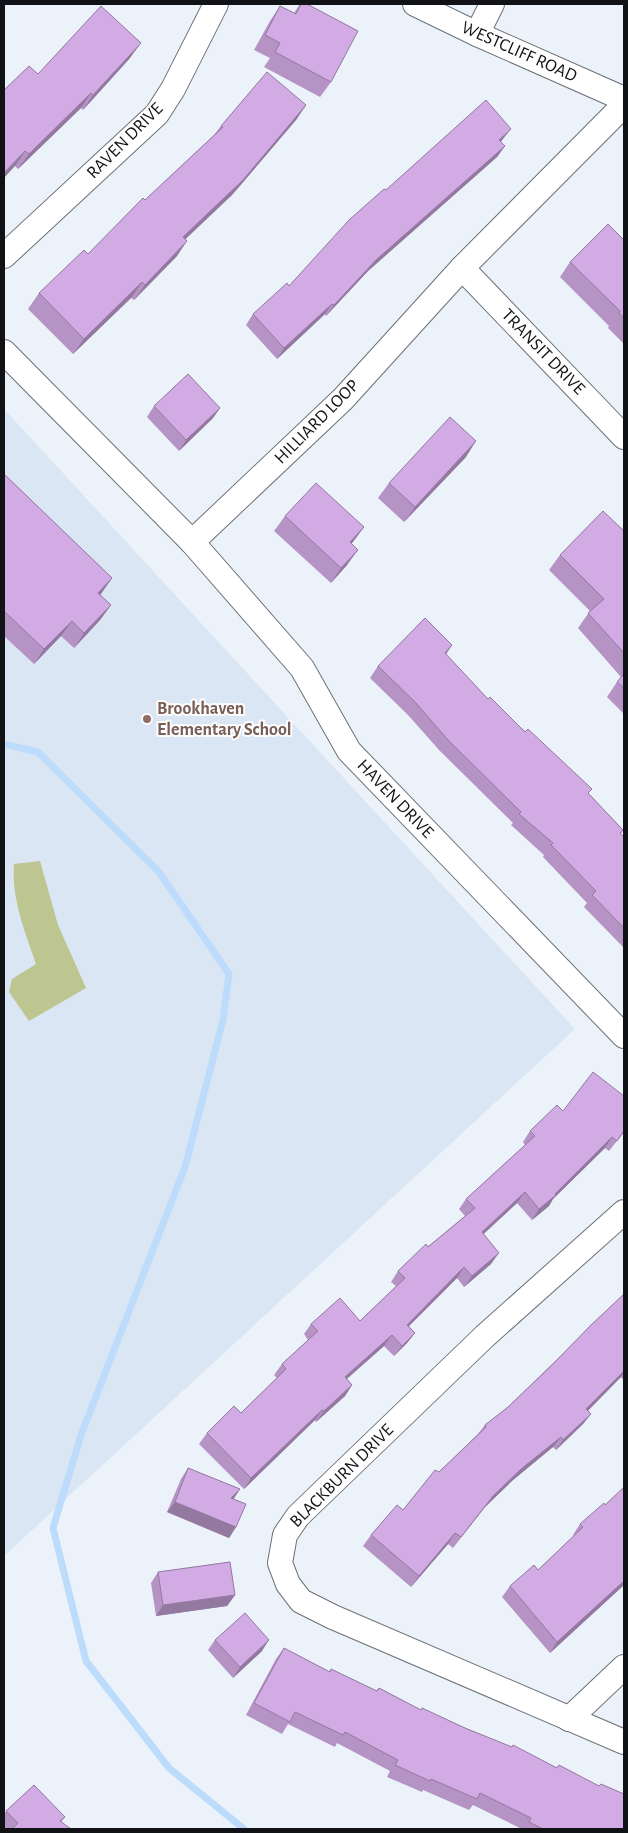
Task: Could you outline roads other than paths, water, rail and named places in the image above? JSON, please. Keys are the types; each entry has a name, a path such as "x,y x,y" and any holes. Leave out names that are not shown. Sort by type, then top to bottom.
{"street":[{"name":"RAVEN DRIVE","path":"4,256 157,114 173,89 216,4"},
{"name":"WESTCLIFF ROAD","path":"416,4 477,34 624,99"},
{"path":"477,34 492,4"},
{"name":"HILLIARD LOOP","path":"192,542 343,399 462,268 624,105"},
{"name":"TRANSIT DRIVE","path":"462,268 624,437"},
{"path":"4,352 192,542"},
{"name":"HAVEN DRIVE","path":"192,542 302,668 349,751 624,1036"},
{"name":"BLACKBURN DRIVE","path":"624,1212 484,1336 298,1516 285,1535 280,1563 288,1584 301,1601 333,1618 624,1742"},
{"path":"569,1719 624,1667"}],"waterway":[{"path":"4,744 38,752 159,872 229,974 223,1020 185,1167 81,1435 53,1528 86,1661 169,1768 244,1829"}],"place":[{"name":"Brookhaven Elementary School","path":"147,719"}]}
